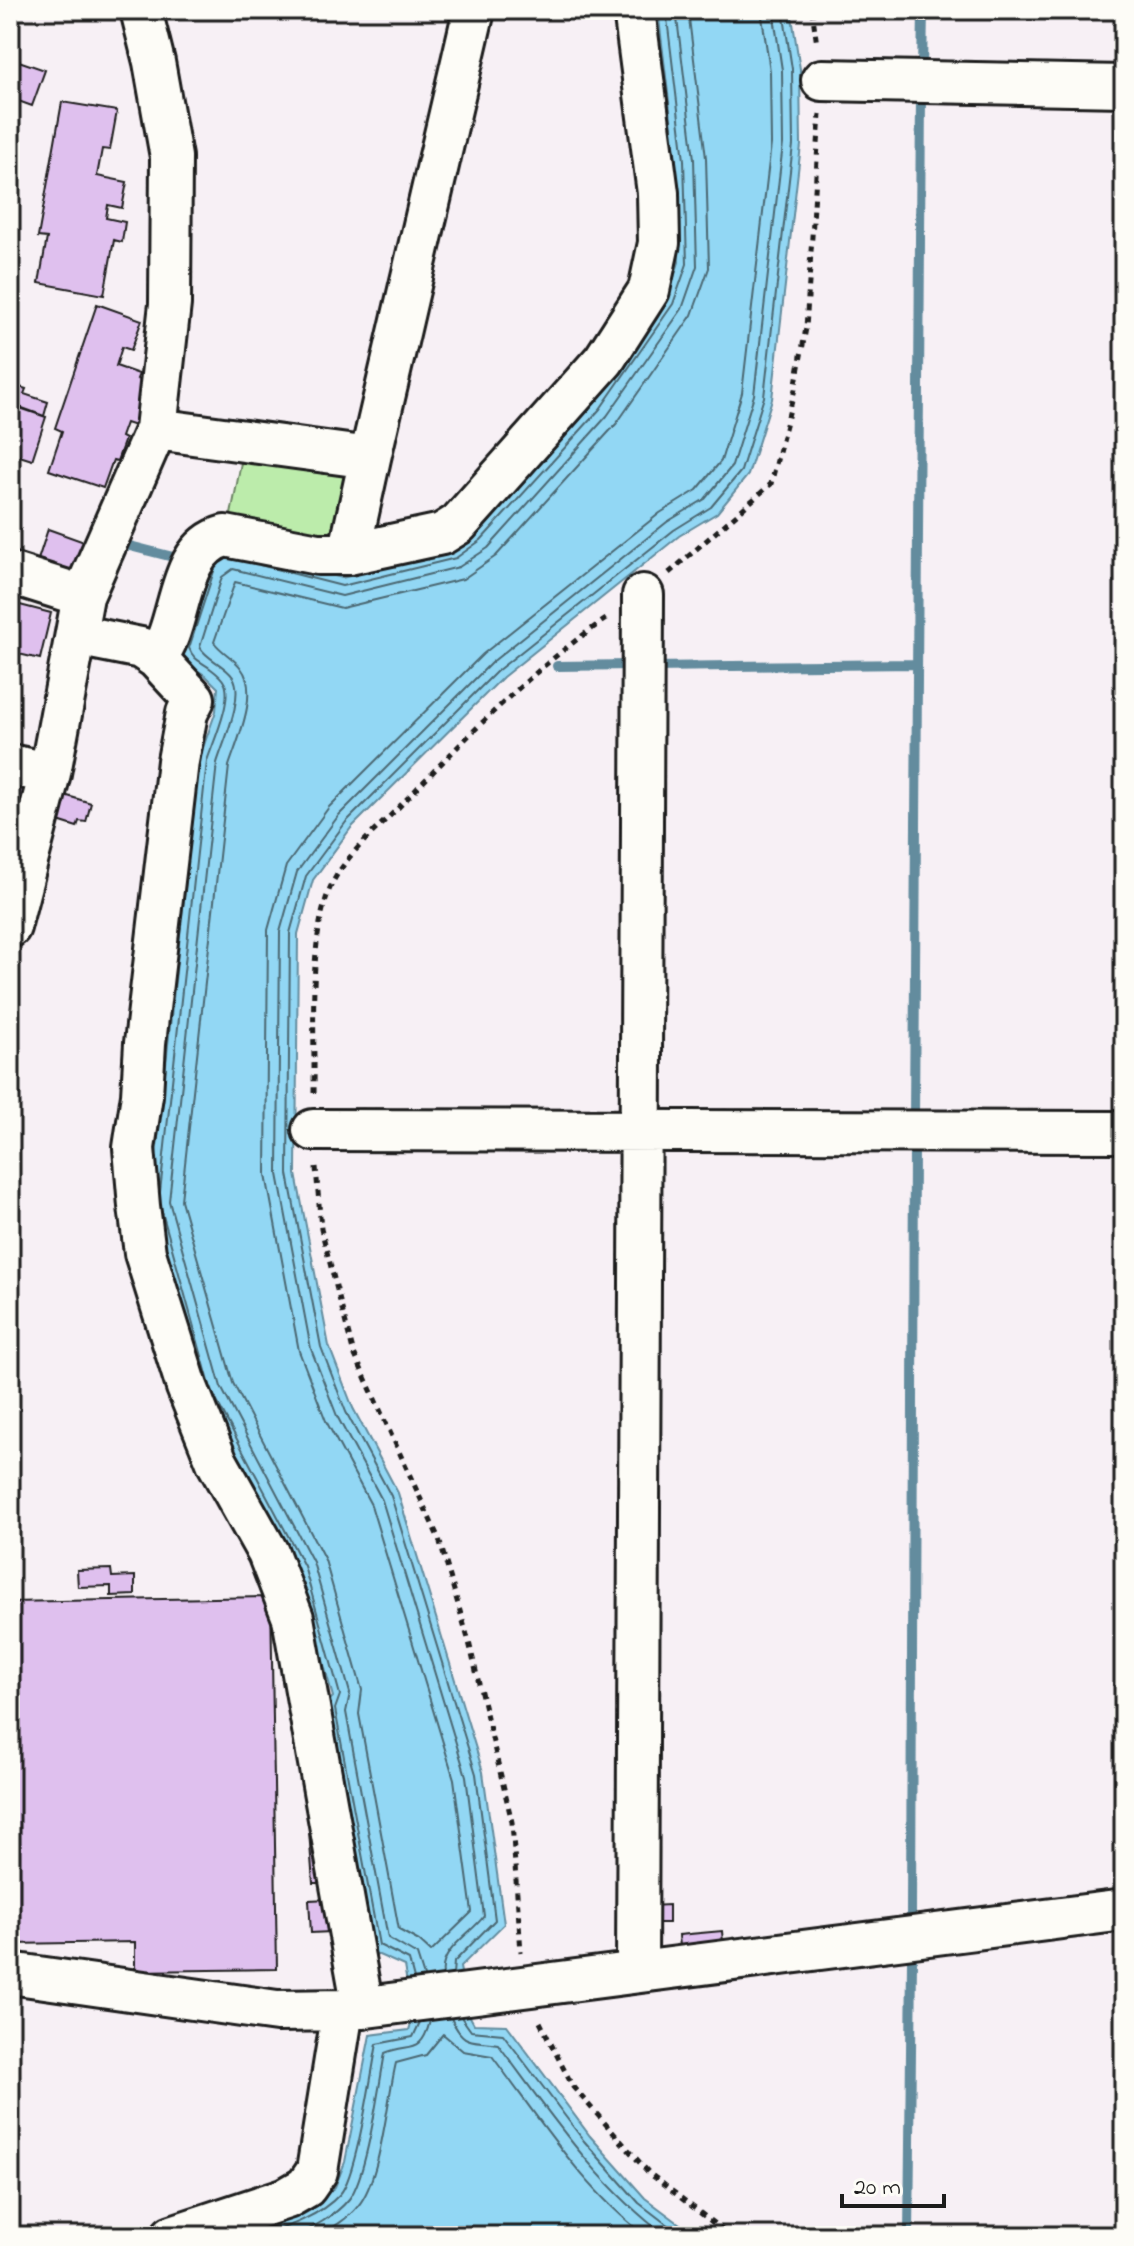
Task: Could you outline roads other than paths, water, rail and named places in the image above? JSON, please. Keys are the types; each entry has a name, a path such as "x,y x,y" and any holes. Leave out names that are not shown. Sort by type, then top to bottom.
{"street":[{"path":"10,927 50,773 83,596 156,429 170,304 171,157 141,10"},
{"path":"349,554 474,10"},
{"path":"156,658 165,647 193,564 198,554 214,539 225,536 318,554 349,554 442,534 458,524 604,360 649,290 659,243 658,193 634,10"},
{"path":"822,80 1124,86"},
{"path":"156,429 370,458"},
{"path":"10,573 83,596"},
{"path":"637,1971 643,595"},
{"path":"76,635 141,648 156,658 194,699 187,713 178,761 134,1148 145,1253 187,1387 217,1462 268,1553 293,1618 364,2008 317,2171 306,2187 287,2198 172,2236"},
{"path":"10,765 50,773"},
{"path":"313,1130 1124,1132"},
{"path":"10,1973 277,2011 364,2008 1124,1910"}],"water":[{"path":"658,10 791,10 800,69 801,145 772,399 748,475 717,513 679,536 503,677 351,828 313,880 298,934 296,1174 329,1346 353,1408 398,1493 483,1772 504,1924 460,1967 468,2013 474,2024 507,2025 590,2136 645,2198 696,2236 233,2236 318,2202 335,2187 345,2162 370,2035 409,2030 413,2017 404,1966 372,1952 326,1704 333,1697 297,1569 205,1394 151,1202 199,759 216,711 218,688 187,664 181,648 207,565 233,550 342,578 452,551 475,535 593,405 667,299 679,262 676,160"}],"waterway":[{"path":"922,72 923,10"},
{"path":"914,1118 921,94"},
{"path":"126,545 173,557"},
{"path":"651,667 917,664"},
{"path":"557,666 631,665"},
{"path":"911,1914 914,1144"},
{"path":"909,2236 912,1960"}]}
